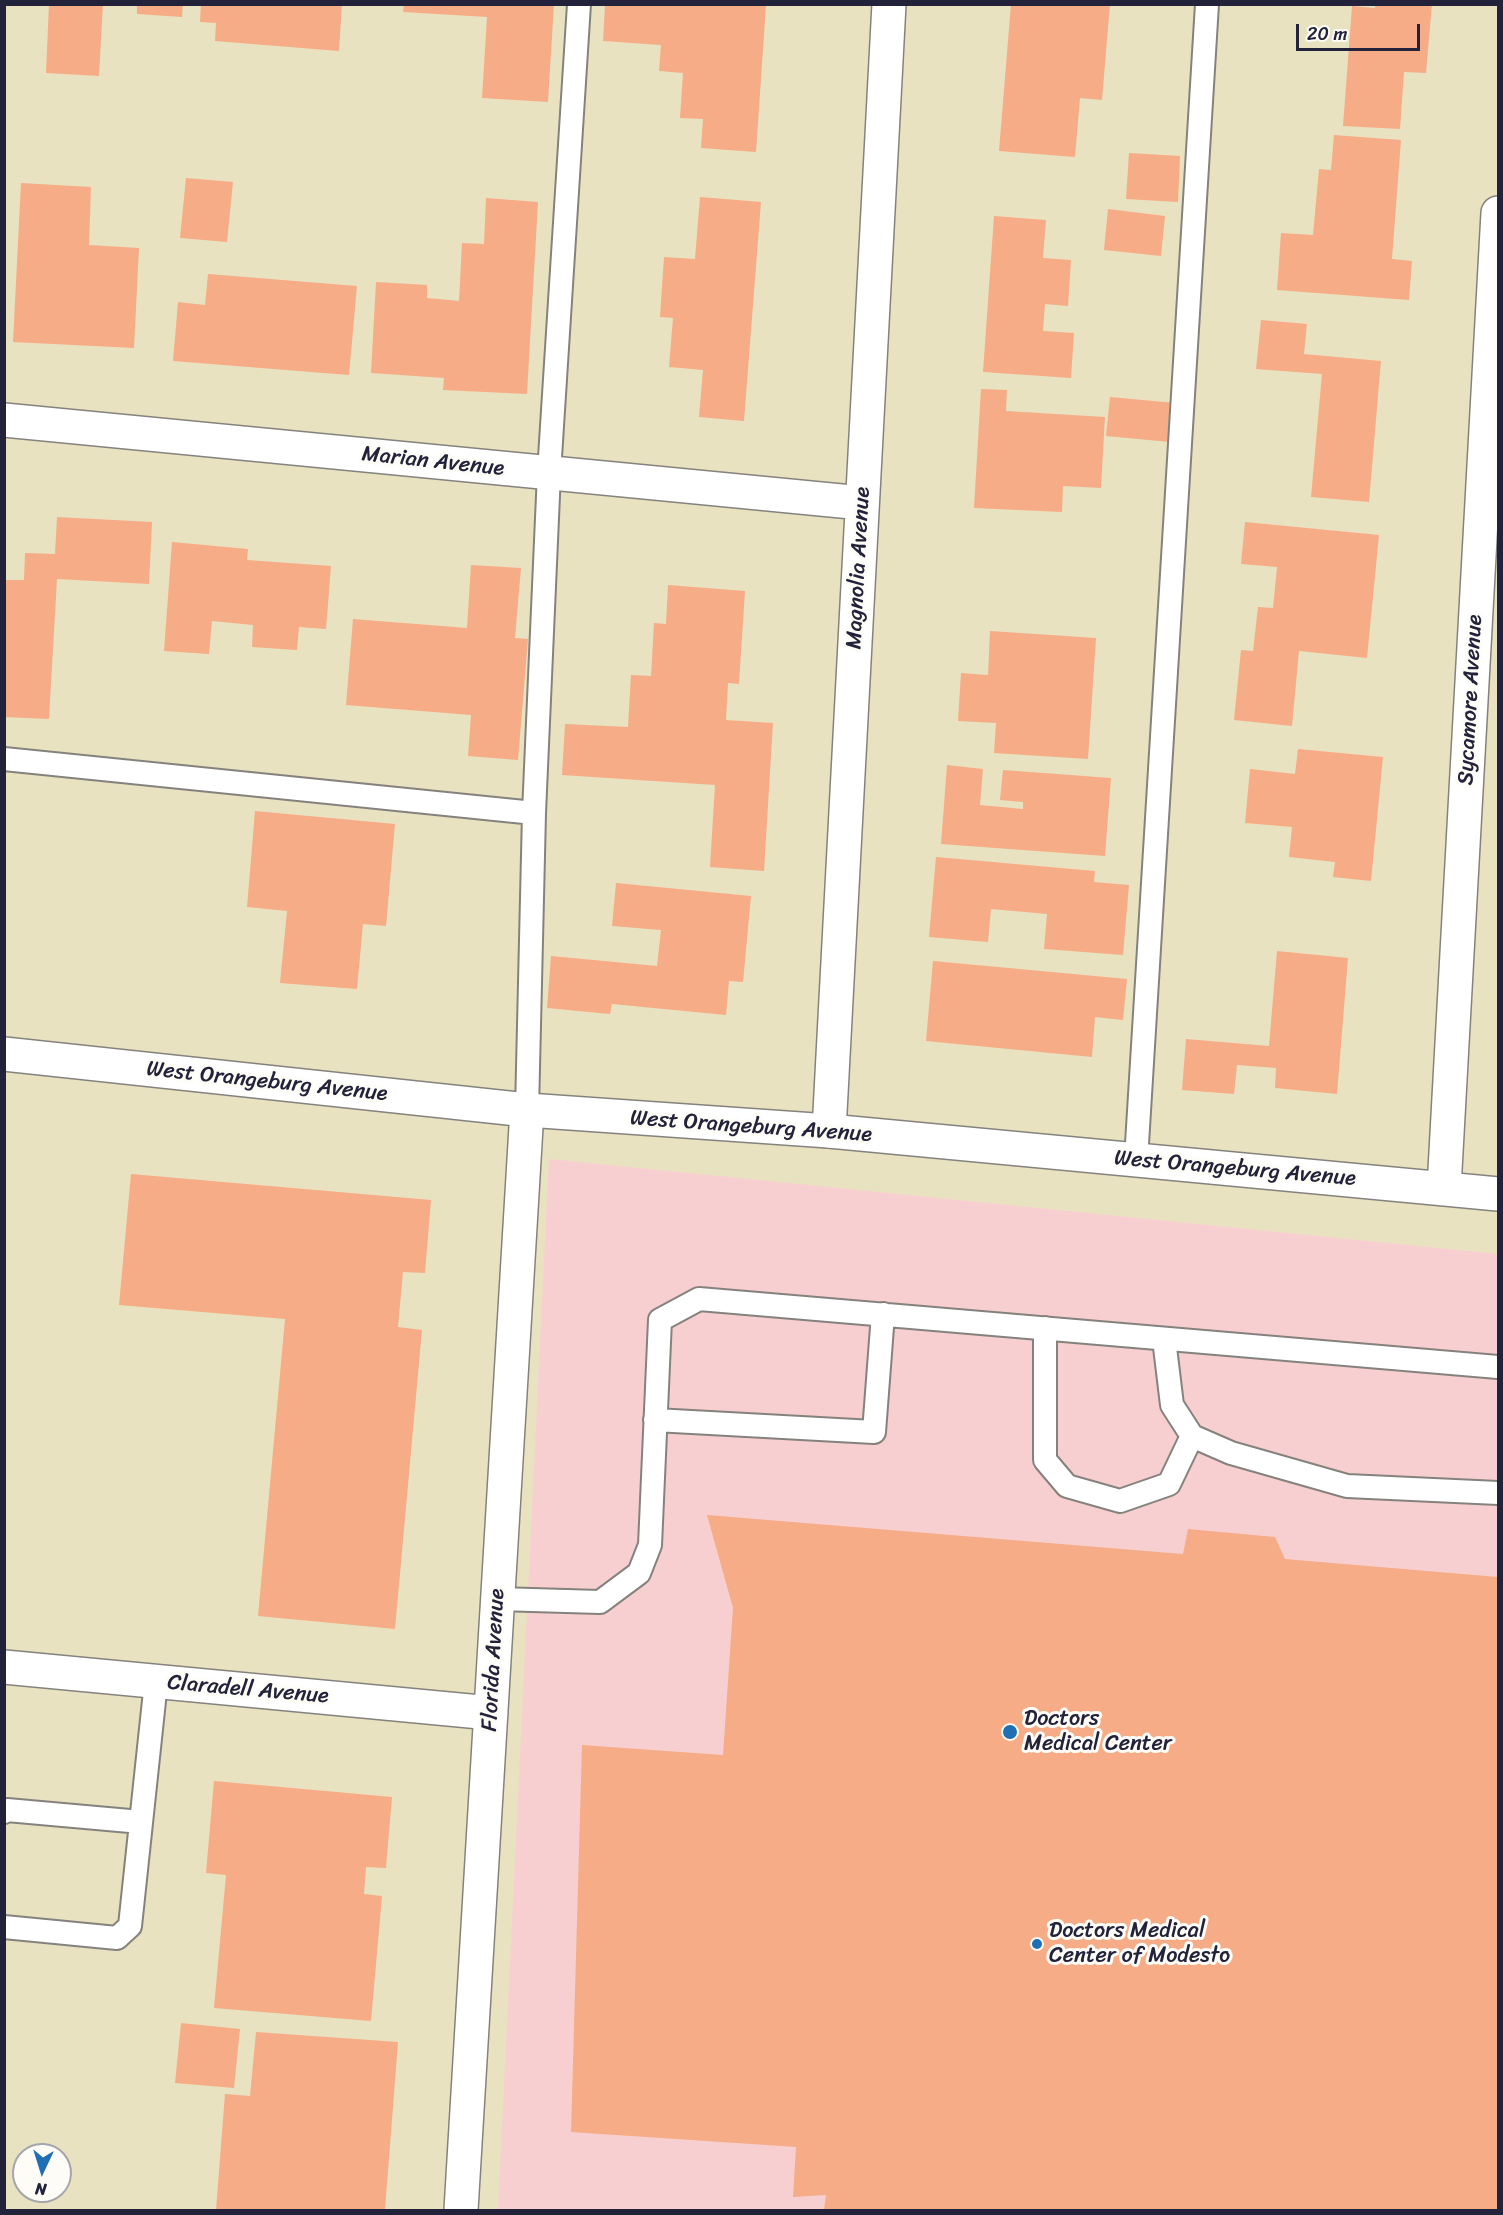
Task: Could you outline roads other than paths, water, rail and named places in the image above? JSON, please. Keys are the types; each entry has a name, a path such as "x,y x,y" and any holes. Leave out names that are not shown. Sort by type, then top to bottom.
{"street":[{"name":"Magnolia Avenue","path":"830,1131 889,4"},
{"name":"Sycamore Avenue","path":"1444,1188 1498,213"},
{"name":"Marian Avenue","path":"4,420 862,503"},
{"name":"West Orangeburg Avenue","path":"4,1054 527,1110 830,1131 1498,1194"},
{"name":"Florida Avenue","path":"461,2211 527,1110"},
{"name":"Claradell Avenue","path":"4,1667 491,1713"}],"lane":[{"path":"527,1110 534,813 549,473 579,4"},
{"path":"1136,1160 1207,4"},
{"path":"4,759 534,813"},
{"path":"498,1599 600,1602 639,1573 650,1545 660,1320 699,1299 1498,1367"},
{"path":"656,1420 874,1432 883,1314"},
{"path":"1045,1328 1045,1460 1067,1486 1120,1501 1169,1484 1192,1436"},
{"path":"1164,1339 1172,1405 1192,1436 1231,1453 1347,1486 1498,1493"},
{"path":"4,1927 117,1938 130,1926 156,1682"},
{"path":"4,1812 7,1810 141,1822"}],"place":[{"name":"Doctors Medical Center","path":"1010,1732"},
{"name":"Doctors Medical Center of Modesto","path":"1037,1944"}]}
